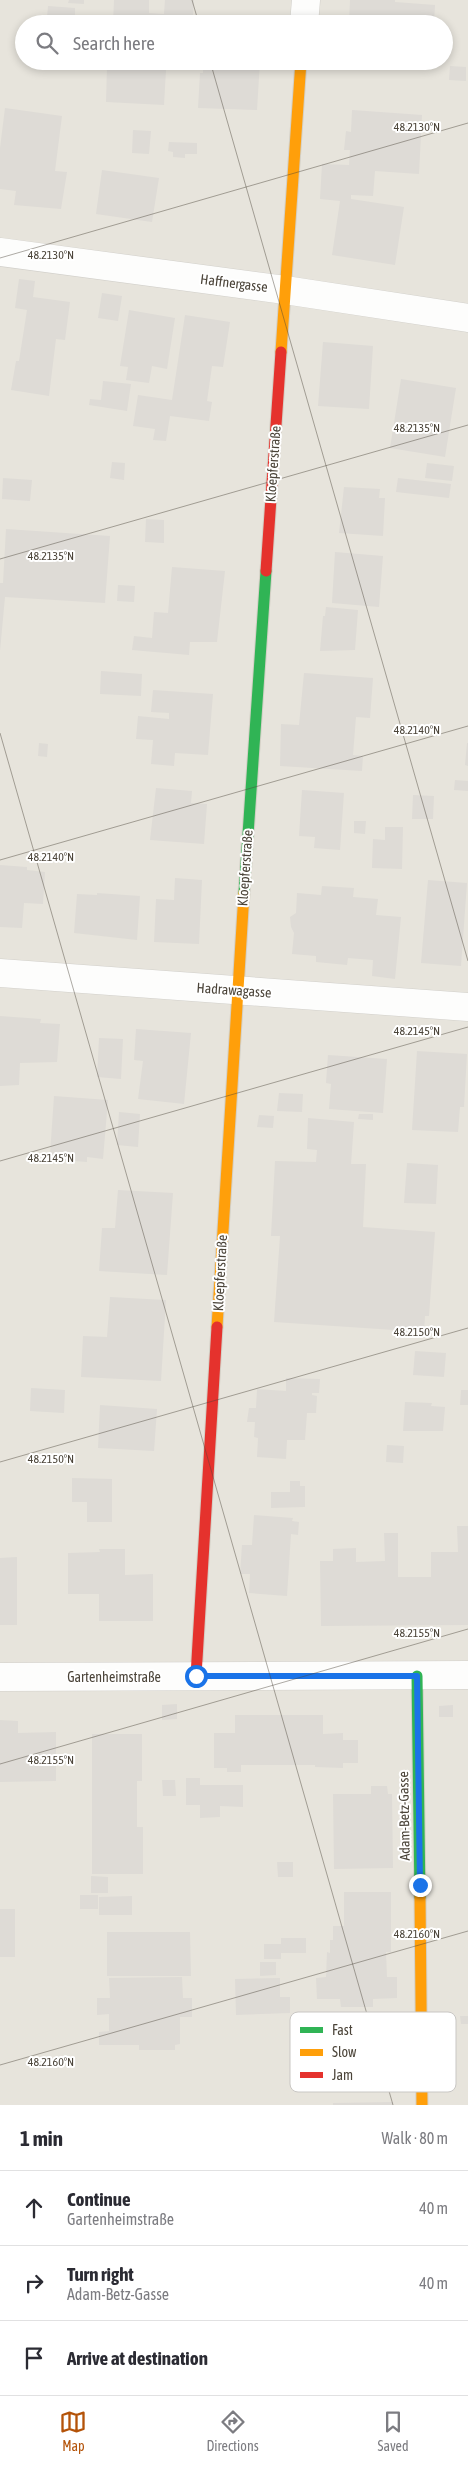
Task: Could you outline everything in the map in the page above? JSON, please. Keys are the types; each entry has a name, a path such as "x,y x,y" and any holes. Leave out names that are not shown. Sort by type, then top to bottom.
{"street":[{"path":"305,15 306,0"},
{"name":"Kloepferstraße","path":"196,1676 237,991 300,70"},
{"name":"Haffnergasse","path":"0,252 285,290 468,318"},
{"name":"Hadrawagasse","path":"0,972 468,1007"},
{"name":"Gartenheimstraße","path":"0,1677 468,1675"},
{"name":"Adam-Betz-Gasse","path":"417,1676 421,2012"},
{"name":"Adam-Betz-Gasse","path":"422,2092 422,2105"}],"shaded area":[{"path":"0,0 468,0 468,2105 0,2105"}],"building":[{"path":"69,0 84,0 84,4 68,3"},
{"path":"114,0 149,0 149,13 164,14 165,0 194,0 193,15 113,15"},
{"path":"350,0 395,0 395,2 435,5 434,15 349,15"},
{"path":"48,6 75,8 75,15 47,15"},
{"path":"453,66 466,67 466,81 449,80 450,70 453,70"},
{"path":"107,70 166,70 164,105 106,102"},
{"path":"203,70 259,70 257,110 198,108 200,73 203,73"},
{"path":"5,108 62,116 55,171 67,172 61,209 14,205 16,191 0,189 0,148"},
{"path":"352,110 422,115 419,174 375,171 373,196 351,195 351,199 404,207 395,265 332,255 340,201 320,199 322,164 349,165 350,150 344,150 346,131 351,132"},
{"path":"133,130 151,131 149,154 132,153"},
{"path":"169,142 197,143 197,154 185,154 185,158 173,157 173,152 168,151"},
{"path":"102,170 159,178 152,222 96,214"},
{"path":"19,279 35,281 33,297 70,302 65,340 56,339 49,396 11,390 16,361 19,361 27,310 15,308"},
{"path":"102,293 122,296 118,321 98,318"},
{"path":"129,310 175,318 167,369 152,366 149,383 126,380 128,367 120,366"},
{"path":"185,315 230,322 223,367 212,366 207,401 212,402 209,421 170,416 166,441 153,440 155,429 133,426 138,395 172,400"},
{"path":"323,342 373,346 369,409 318,406"},
{"path":"401,379 456,388 445,457 390,448"},
{"path":"103,381 131,384 127,411 89,405 90,399 101,400"},
{"path":"112,462 125,463 124,480 110,478"},
{"path":"427,463 454,466 452,481 425,478"},
{"path":"3,478 32,480 30,501 2,499"},
{"path":"398,478 451,484 449,498 396,492"},
{"path":"344,487 380,489 379,498 385,498 383,536 339,533"},
{"path":"146,519 164,520 164,543 145,542"},
{"path":"6,529 110,536 105,603 5,597 0,651 0,583 3,583"},
{"path":"335,552 383,556 379,607 332,603"},
{"path":"172,567 225,571 217,642 190,642 189,655 132,650 134,636 152,638 154,612 168,613"},
{"path":"118,585 135,586 134,602 117,601"},
{"path":"326,607 358,610 355,650 320,651 323,616 325,616"},
{"path":"101,671 142,674 141,696 100,694"},
{"path":"304,673 373,678 370,718 356,717 353,755 363,756 362,771 280,766 281,724 299,725"},
{"path":"153,690 213,694 208,755 175,753 174,766 151,764 153,740 136,739 138,716 169,719 169,713 151,712"},
{"path":"39,743 48,744 47,757 38,756"},
{"path":"468,743 468,766 465,765"},
{"path":"455,780 468,781 468,791 454,790"},
{"path":"156,788 192,791 191,803 207,804 204,844 150,840"},
{"path":"302,790 344,793 340,850 314,848 315,837 299,836"},
{"path":"413,795 434,796 433,819 412,819"},
{"path":"354,821 366,821 365,834 354,833"},
{"path":"385,827 403,827 402,869 372,868 373,839 385,840"},
{"path":"0,865 27,867 27,870 45,872 43,904 24,903 22,928 0,927"},
{"path":"175,878 202,880 199,944 154,942 156,899 174,900"},
{"path":"428,880 467,883 461,966 421,963"},
{"path":"322,886 354,888 353,897 378,899 376,915 401,917 395,979 372,976 373,960 348,958 347,965 316,962 316,956 292,954 294,933 290,917 296,913 297,893 321,895"},
{"path":"97,893 140,896 137,940 74,933 77,894 97,895"},
{"path":"0,1016 41,1019 40,1023 60,1024 57,1062 20,1063 19,1085 0,1086"},
{"path":"136,1029 191,1033 184,1104 138,1099 143,1061 134,1060"},
{"path":"99,1038 123,1039 121,1079 97,1077"},
{"path":"417,1051 467,1054 464,1107 460,1107 458,1132 412,1130"},
{"path":"328,1055 387,1059 383,1113 329,1109 331,1084 326,1083"},
{"path":"279,1093 303,1094 302,1112 277,1111"},
{"path":"54,1096 108,1100 103,1159 87,1157 87,1162 62,1160 62,1155 50,1154"},
{"path":"119,1112 140,1114 138,1147 117,1145"},
{"path":"359,1114 373,1114 373,1120 358,1119"},
{"path":"259,1115 274,1116 273,1128 257,1127"},
{"path":"308,1118 354,1122 351,1164 366,1164 363,1227 435,1232 429,1316 425,1316 424,1332 274,1322 280,1236 271,1236 275,1161 316,1162 317,1150 307,1149"},
{"path":"407,1163 438,1165 436,1204 404,1203"},
{"path":"118,1190 173,1193 167,1275 99,1271 102,1228 115,1228"},
{"path":"110,1297 166,1300 161,1381 81,1377 83,1336 107,1337"},
{"path":"415,1351 446,1353 444,1377 413,1375"},
{"path":"286,1378 320,1379 319,1393 312,1393 312,1395 317,1396 316,1413 307,1413 305,1440 287,1440 286,1459 257,1457 258,1438 254,1437 255,1422 247,1422 249,1408 256,1408 257,1389 286,1391"},
{"path":"31,1388 65,1390 64,1413 30,1411"},
{"path":"461,1390 468,1390 468,1405 460,1405"},
{"path":"405,1402 432,1403 431,1406 445,1407 443,1431 403,1431"},
{"path":"100,1405 157,1409 154,1451 98,1448"},
{"path":"387,1445 404,1446 403,1463 386,1462"},
{"path":"72,1478 112,1479 112,1522 87,1522 87,1502 72,1502"},
{"path":"290,1481 300,1481 300,1486 305,1486 305,1507 271,1508 271,1492 290,1492"},
{"path":"254,1515 293,1518 292,1521 299,1522 298,1535 291,1534 287,1596 249,1593 250,1574 240,1574 242,1545 252,1545"},
{"path":"457,1526 468,1526 468,1625 321,1626 320,1561 333,1561 333,1549 356,1548 356,1562 385,1561 384,1533 398,1533 398,1577 431,1577 431,1552 458,1552"},
{"path":"99,1549 125,1549 125,1575 153,1574 153,1621 99,1621 99,1594 68,1594 68,1553 100,1552"},
{"path":"17,1557 17,1625 0,1625 0,1558"},
{"path":"177,1704 177,1719 162,1720 162,1705"},
{"path":"453,1705 453,1717 439,1717 439,1706"},
{"path":"235,1715 323,1715 323,1734 343,1733 343,1740 358,1740 358,1763 343,1763 343,1768 315,1767 315,1765 241,1765 241,1772 227,1772 227,1768 214,1768 214,1733 235,1733"},
{"path":"0,1720 18,1721 18,1733 56,1732 56,1781 0,1782"},
{"path":"92,1734 142,1734 142,1781 137,1781 137,1827 143,1827 143,1874 92,1874"},
{"path":"186,1778 200,1778 200,1785 243,1785 243,1807 220,1806 220,1817 200,1818 200,1805 186,1805"},
{"path":"162,1780 175,1780 176,1796 163,1796"},
{"path":"371,1786 387,1786 388,1794 392,1794 393,1868 334,1869 333,1794 371,1794"},
{"path":"277,1862 293,1862 293,1877 278,1877"},
{"path":"91,1876 108,1877 108,1893 91,1893"},
{"path":"344,1892 391,1892 391,1952 386,1952 387,1977 397,1977 397,1998 373,1999 373,2007 341,2007 340,1999 317,1999 316,1978 326,1977 327,1952 330,1953 330,1940 333,1940 333,1926 344,1926"},
{"path":"80,1895 98,1895 98,1909 80,1909"},
{"path":"132,1896 132,1915 99,1915 99,1897"},
{"path":"0,1909 15,1909 15,1957 0,1957"},
{"path":"107,1932 190,1932 191,1976 107,1976"},
{"path":"281,1938 306,1938 306,1953 281,1953 281,1959 264,1959 264,1944 281,1944"},
{"path":"260,1962 276,1962 276,1975 260,1976"},
{"path":"182,1977 183,1998 192,1998 192,2017 180,2017 180,2044 175,2045 175,2050 139,2050 139,2045 99,2045 99,2032 109,2031 109,2014 97,2015 97,1998 110,1998 109,1978"},
{"path":"280,1978 280,1997 290,1997 290,2013 236,2015 235,1979"},
{"path":"460,2016 468,2016 468,2024 461,2024"},
{"path":"393,2102 393,2105 333,2105 333,2103"}],"traffic: fast":[{"path":"244,893 266,571"},
{"path":"417,1676 420,1897"}],"traffic: slow":[{"path":"281,352 300,70"},
{"path":"217,1327 244,893"},
{"path":"420,1897 421,2012"},
{"path":"422,2092 422,2105"}],"traffic: jam":[{"path":"266,571 281,352"},
{"path":"196,1676 217,1327"}],"route":[{"path":"196,1676 417,1676 420,1885"}]}
